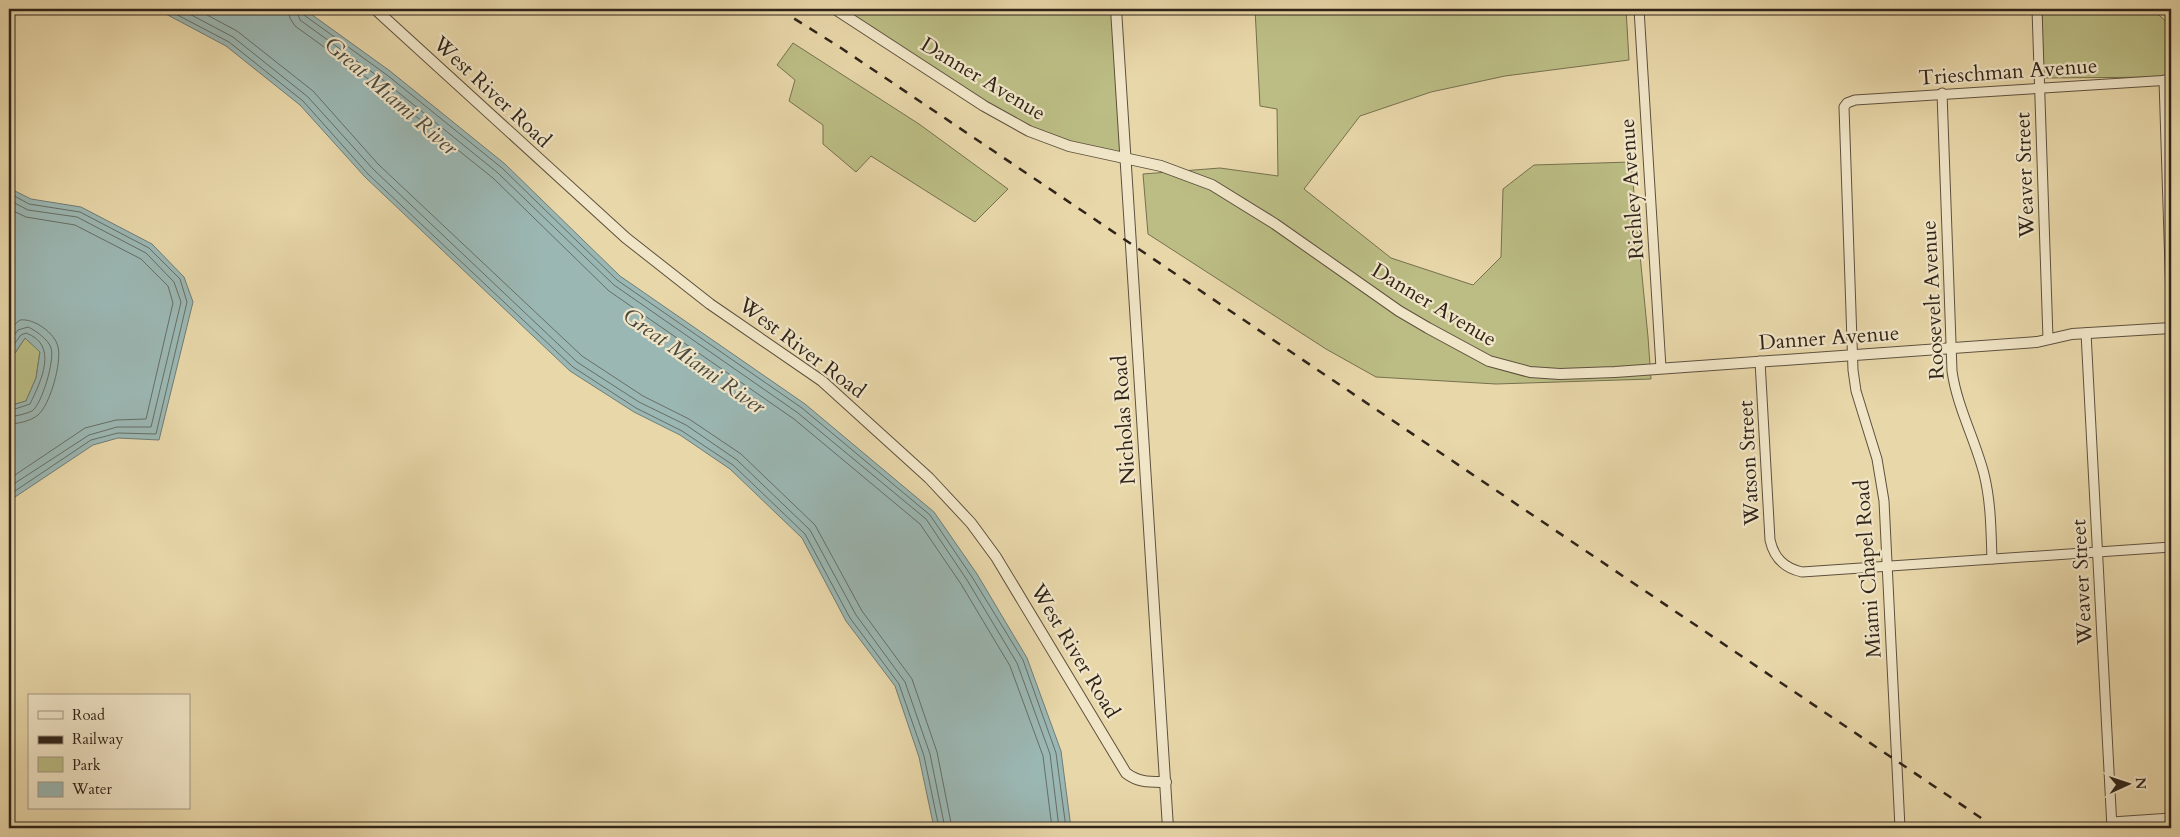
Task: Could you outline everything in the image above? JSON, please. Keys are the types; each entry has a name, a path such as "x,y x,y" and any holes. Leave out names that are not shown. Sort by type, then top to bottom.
{"street":[{"name":"West River Road","path":"375,9 626,238 710,304 822,381 929,478 970,523 996,557 1126,773 1132,778 1145,782 1166,782"},
{"name":"Danner Avenue","path":"835,9 1016,125 1069,146 1124,157 1189,175 1238,200 1399,310 1466,349 1499,365 1530,372 1560,374 2037,342 2060,336 2086,333 2171,328"},
{"name":"Nicholas Road","path":"1116,9 1168,828"},
{"name":"Richley Avenue","path":"1638,9 1661,368"},
{"name":"Weaver Street","path":"2037,9 2048,339"},
{"name":"Trieschman Avenue","path":"1847,102 1942,93 2168,80"},
{"path":"2168,80 2171,298"},
{"name":"Roosevelt Avenue","path":"1942,93 1950,348 1954,386 1979,456 1986,482 1992,559"},
{"name":"Miami Chapel Road","path":"1847,102 1844,107 1843,118 1853,354 1856,391 1880,473 1884,501 1900,828"},
{"name":"Weaver Street","path":"2086,333 2112,825"},
{"name":"Watson Street","path":"1760,361 1770,540 1774,554 1779,560 1794,570 1802,572 1887,566"},
{"path":"1887,566 2171,547"},
{"path":"2112,825 2171,818"}],"green space":[{"path":"835,9 1116,9 1124,157 1029,131"},
{"path":"1255,9 1626,9 1629,60 1505,76 1431,92 1360,116 1304,189 1391,258 1473,285 1501,257 1503,189 1534,165 1631,162 1651,379 1496,384 1376,377 1326,349 1148,234 1143,174 1220,168 1278,176 1277,109 1260,106"},
{"path":"2042,9 2152,9 2168,23 2171,23 2171,77 2043,78"},
{"path":"793,43 919,124 1008,189 975,222 871,156 856,172 823,144 823,125 789,101 795,80 777,65"},
{"path":"25,338 40,351 36,378 26,401 9,406 9,358 15,353"}],"water":[{"name":"Great Miami River","path":"149,9 304,9 390,71 505,164 620,276 805,404 934,512 977,574 1027,658 1061,751 1071,828 934,828 919,757 895,686 846,621 802,538 730,469 680,435 634,412 570,371 365,177 300,105 226,46 164,13"},
{"path":"9,188 31,199 81,207 152,244 184,277 193,302 159,440 118,438 93,445 9,501 9,406 26,401 36,378 40,352 25,338 15,353 9,358"}],"railway":[{"path":"779,9 841,48 1996,828"}]}
